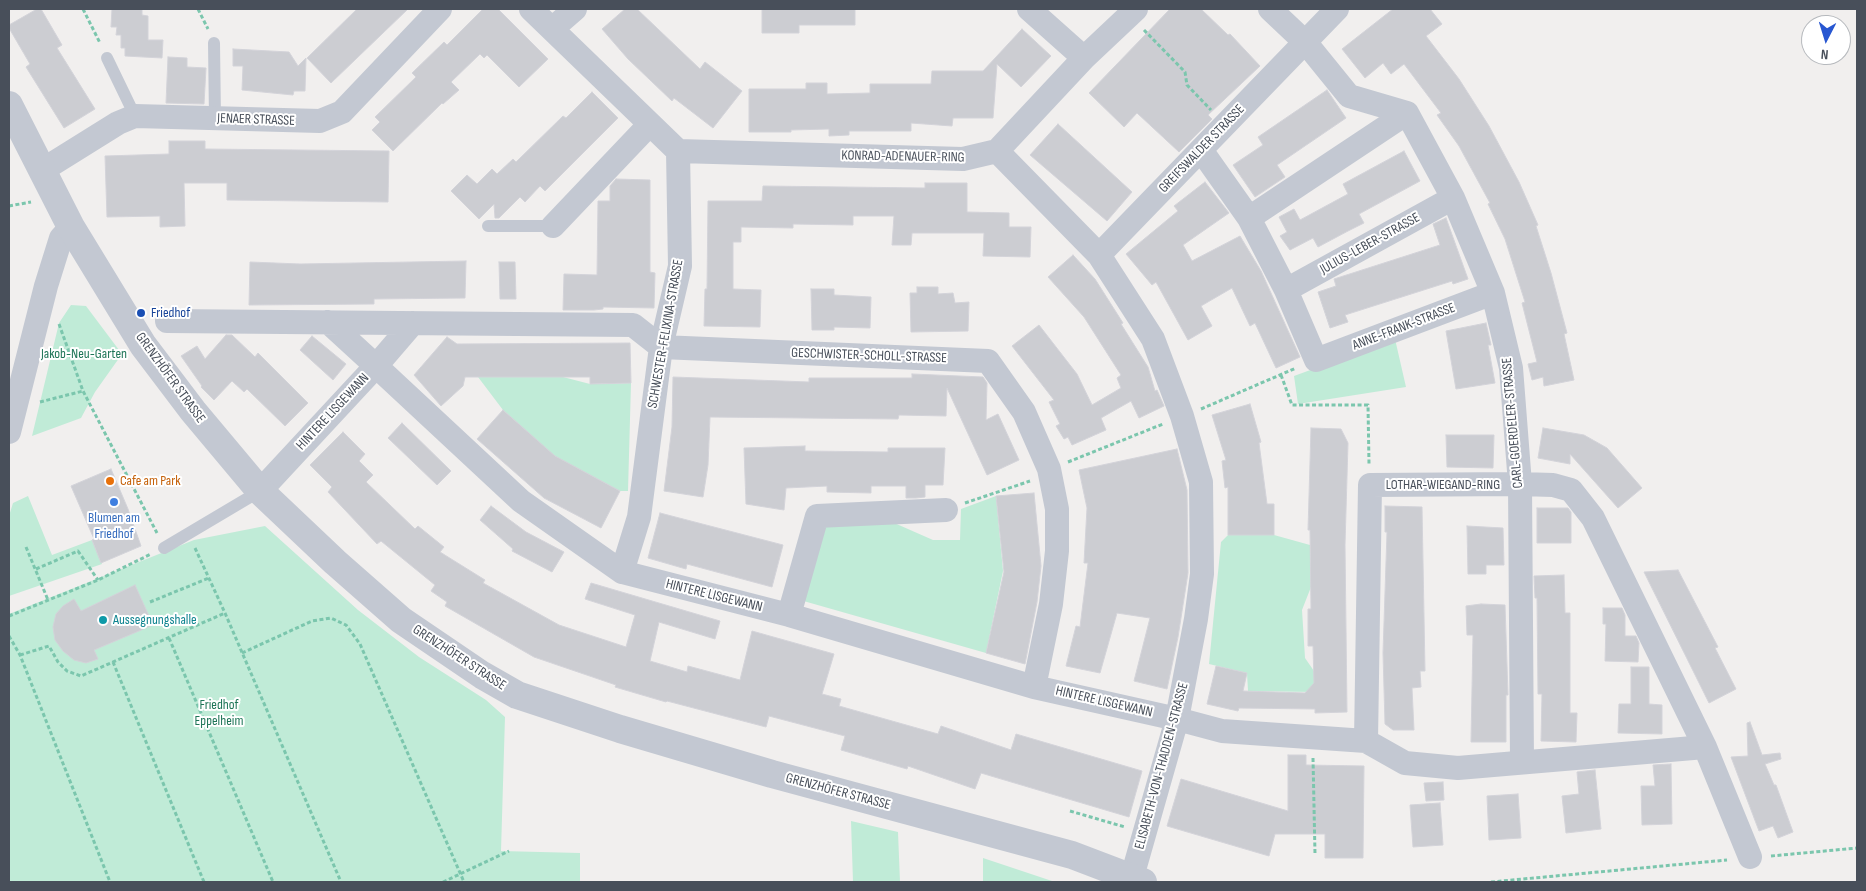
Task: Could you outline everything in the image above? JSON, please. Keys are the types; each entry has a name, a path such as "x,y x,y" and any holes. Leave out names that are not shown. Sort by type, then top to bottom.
{"street":[{"name":"JENAER STRASSE","path":"41,171 118,123 135,116 320,122 342,112 440,9"},
{"path":"531,9 678,152"},
{"path":"552,29 575,9"},
{"path":"1029,9 1084,58"},
{"path":"1270,9 1306,44 1349,96 1407,113"},
{"name":"GREIFSWALDER STRASSE","path":"1099,255 1306,44 1337,9"},
{"path":"996,151 1084,58 1133,12"},
{"name":"GRENZHÖFER STRASSE","path":"9,104 41,171 71,227 143,345 193,411 260,491 335,562 401,620 482,675 517,695 620,729 772,774 1072,855 1137,879"},
{"path":"1250,218 1407,113"},
{"name":"CARL-GOERDELER-STRASSE","path":"1407,113 1453,198 1493,293 1511,368 1520,484 1522,762"},
{"path":"553,226 650,124"},
{"path":"1201,150 1250,218 1286,290 1316,360"},
{"name":"KONRAD-ADENAUER-RING","path":"678,152 964,159 996,151"},
{"name":"ELISABETH-VON-THADDEN-STRASSE","path":"996,151 1099,255 1153,340 1182,416 1201,482 1203,541 1196,619 1177,719 1144,833 1137,879"},
{"name":"SCHWESTER-FELIXINA-STRASSE","path":"622,572 638,517 661,347 680,266 678,152"},
{"name":"JULIUS-LEBER-STRASSE","path":"1286,290 1453,198"},
{"path":"9,432 48,278 61,238 71,227"},
{"name":"ANNE-FRANK-STRASSE","path":"1316,360 1493,293"},
{"path":"167,321 633,325 661,347"},
{"path":"328,322 376,366 413,323"},
{"name":"GESCHWISTER-SCHOLL-STRASSE","path":"661,347 988,361 1024,412 1049,469 1057,509 1057,550 1051,604 1034,687"},
{"name":"HINTERE LISGEWANN","path":"260,491 376,366 521,501 622,572 789,615 1034,687 1222,731 1313,737"},
{"name":"LOTHAR-WIEGAND-RING","path":"1366,741 1370,485 1520,484 1553,485 1571,490 1593,518 1705,747 1750,857"},
{"path":"789,615 817,516 946,510"},
{"path":"1313,737 1366,741 1405,763 1458,768 1705,747"}],"lane":[{"path":"214,43 215,119"},
{"path":"107,58 135,116"},
{"path":"488,226 553,226"},
{"path":"164,548 260,491"}],"path":[{"path":"83,9 107,58"},
{"path":"198,9 214,43"},
{"path":"1133,12 1185,72 1187,85 1226,125"},
{"path":"9,616 98,580 164,548 83,391 58,321"},
{"path":"946,510 1043,476 1049,469 1316,360"},
{"path":"1281,375 1292,405 1368,405 1370,485"},
{"path":"14,408 83,391"},
{"path":"188,534 225,613 341,882"},
{"path":"26,548 48,600"},
{"path":"36,569 78,551 98,580"},
{"path":"150,602 209,578"},
{"path":"20,655 49,646 58,662 67,671 81,676 225,613"},
{"path":"242,652 312,621 331,618 346,625 360,644 464,882"},
{"path":"9,636 20,655 110,882"},
{"path":"169,638 273,882"},
{"path":"114,662 204,882"},
{"path":"1313,737 1315,854"},
{"path":"1070,811 1144,833"},
{"path":"1491,882 1857,848"},
{"path":"443,882 509,851"}],"green space":[{"name":"Jakob-Neu-Garten","path":"71,305 86,306 122,354 95,392 81,418 32,436 59,323"},
{"path":"1395,339 1406,387 1298,404 1294,376"},
{"path":"478,377 563,377 590,384 631,383 628,491 620,491 554,456 503,410"},
{"path":"28,496 52,555 92,540 102,564 9,596 9,516 13,503"},
{"path":"996,496 1003,571 986,653 800,600 825,520 892,522 933,540 960,540 961,509"},
{"name":"Friedhof Eppelheim","path":"265,526 358,610 419,657 486,700 505,717 501,851 580,853 580,882 9,882 9,614 194,540"},
{"path":"1228,535 1274,535 1310,545 1311,587 1302,610 1305,658 1314,671 1314,692 1248,691 1247,673 1209,664 1221,542"},
{"path":"851,821 898,832 900,882 853,882"},
{"path":"983,858 1055,882 983,882"}],"building":[{"path":"37,9 41,9 62,45 57,48 95,109 64,128 26,67 30,64 9,28 9,25"},
{"path":"112,9 142,9 142,15 148,16 148,40 163,40 162,58 125,56 125,48 121,48 121,35 116,35 117,27 111,27"},
{"path":"357,9 408,9 331,83 307,58"},
{"path":"483,9 498,9 548,59 519,87 487,55 484,58 480,54 451,82 459,90 442,103 393,151 372,130 380,122 375,117 416,77 412,73 444,42 447,45"},
{"path":"625,9 637,9 700,69 705,62 742,91 713,128 674,98 672,101 628,59 602,29"},
{"path":"762,9 855,9 855,25 799,25 799,33 762,33"},
{"path":"1170,9 1201,9 1228,35 1230,34 1260,66 1208,115 1212,119 1179,152 1137,113 1124,127 1089,93"},
{"path":"1393,9 1430,9 1442,24 1426,36 1459,79 1489,126 1519,182 1538,225 1536,226 1567,333 1564,334 1574,380 1544,386 1543,377 1532,380 1528,364 1537,362 1522,303 1525,302 1505,239 1488,204 1490,203 1459,146 1437,115 1441,113 1404,64 1391,74 1383,63 1365,78 1342,49"},
{"path":"1022,29 1051,56 1021,87 997,64 993,118 953,118 952,126 911,123 911,131 849,131 849,135 829,136 829,129 791,130 791,132 749,132 749,89 806,89 806,83 827,83 827,94 870,93 870,84 931,84 932,71 983,71"},
{"path":"233,49 289,52 298,66 306,58 305,91 294,91 293,95 242,90 243,66 233,66"},
{"path":"168,57 187,58 187,67 206,68 204,104 166,103"},
{"path":"1327,90 1346,118 1277,165 1285,177 1255,197 1233,165 1263,145 1258,137"},
{"path":"592,92 618,118 545,191 540,186 525,202 520,197 499,218 495,218 494,204 479,219 451,191 467,175 477,184 492,169 497,174 513,159 516,162 563,116 566,118"},
{"path":"1058,124 1132,192 1107,221 1030,155"},
{"path":"169,141 205,141 205,149 389,151 388,202 227,200 227,183 184,183 185,226 160,227 160,216 107,217 105,156 169,154"},
{"path":"1404,151 1420,181 1359,214 1364,223 1318,247 1313,238 1290,250 1280,236 1287,232 1279,217 1294,209 1300,220 1348,194 1343,184"},
{"path":"616,179 650,180 650,272 655,273 654,308 603,307 603,309 594,310 563,310 564,274 597,275 598,201 610,201 610,186"},
{"path":"1205,182 1229,213 1183,245 1192,261 1240,236 1261,271 1300,357 1276,368 1255,323 1250,326 1232,288 1201,306 1212,326 1188,340 1156,282 1152,285 1126,254 1178,211 1174,206"},
{"path":"925,183 967,183 967,212 1009,213 1009,227 1031,227 1030,257 983,256 984,233 912,233 911,245 892,245 894,216 853,216 853,225 793,224 793,228 741,227 741,242 733,242 733,289 761,290 760,327 704,326 705,289 707,289 708,201 762,201 763,186 925,188"},
{"path":"1446,218 1468,279 1453,284 1452,281 1345,315 1348,322 1330,328 1318,292 1336,286 1334,279 1440,245 1433,224"},
{"path":"1073,255 1095,279 1123,323 1121,324 1148,367 1155,391 1157,390 1164,406 1139,418 1131,401 1101,418 1106,430 1072,445 1068,437 1064,439 1056,426 1060,424 1049,402 1054,400 1012,346 1039,325 1077,374 1092,405 1121,388 1117,378 1121,375 1084,317 1048,277"},
{"path":"466,261 465,298 374,299 374,304 249,305 250,262 300,264"},
{"path":"499,262 515,262 516,299 500,299"},
{"path":"917,287 938,287 938,294 953,293 955,303 969,302 968,331 911,332 910,293 917,293"},
{"path":"811,289 834,289 834,295 871,297 870,328 834,327 834,330 812,330"},
{"path":"1486,323 1491,345 1488,345 1495,383 1456,389 1446,331"},
{"path":"226,335 232,335 255,357 258,353 308,403 285,426 247,389 244,392 232,381 214,400 201,387 181,356 197,346 205,359"},
{"path":"312,336 346,364 333,380 300,350"},
{"path":"447,337 457,344 630,343 631,383 590,384 590,377 465,377 463,386 441,406 414,375"},
{"path":"912,374 983,377 987,383 986,420 998,414 1019,460 987,475 947,388 946,416 899,415 898,419 710,417 708,465 703,497 664,491 672,427 673,377 809,382 809,378 912,378"},
{"path":"1250,404 1261,442 1259,443 1267,504 1274,504 1274,535 1228,535 1228,487 1225,488 1222,461 1226,460 1212,415"},
{"path":"503,410 555,456 620,491 601,528 544,498 477,439"},
{"path":"402,423 451,471 437,485 388,438"},
{"path":"1311,428 1341,429 1348,443 1345,545 1347,712 1315,713 1315,709 1239,708 1238,711 1207,704 1216,666 1247,673 1243,691 1305,693 1314,683 1313,646 1308,646 1308,609 1311,609 1310,530 1308,530"},
{"path":"1543,428 1584,435 1607,448 1642,488 1618,508 1570,454 1570,464 1538,458"},
{"path":"343,432 365,454 359,461 373,475 366,482 415,529 418,526 444,547 440,552 485,580 483,583 559,625 626,647 635,615 585,599 591,583 720,621 715,639 659,622 650,661 687,672 688,666 740,680 752,631 834,654 822,694 841,699 839,706 938,734 941,726 1011,750 1016,734 1142,771 1129,817 981,773 975,789 908,766 907,769 841,750 845,736 769,716 766,727 666,702 615,687 616,685 534,657 445,606 447,602 431,591 435,585 381,541 377,544 328,492 332,487 310,465"},
{"path":"1446,435 1494,435 1493,468 1447,467"},
{"path":"805,446 805,451 888,452 888,448 945,448 943,485 925,485 925,497 916,498 906,498 906,486 871,486 871,493 827,492 827,486 786,488 784,510 746,504 744,448"},
{"path":"1177,449 1187,490 1188,573 1178,637 1167,689 1134,681 1150,618 1117,613 1100,673 1066,666 1076,626 1080,627 1088,563 1084,563 1087,508 1079,470"},
{"path":"111,469 141,546 101,563 92,540 94,539 71,486"},
{"path":"1034,493 1041,566 1037,602 1025,664 986,653 1004,572 996,496"},
{"path":"491,506 526,532 564,552 552,572 512,551 513,549 480,520"},
{"path":"1385,506 1422,507 1425,671 1420,671 1421,687 1412,688 1414,730 1393,730 1385,724 1383,653 1387,532 1385,532"},
{"path":"1537,508 1568,508 1571,512 1571,543 1537,543"},
{"path":"660,513 783,545 772,587 687,564 686,569 648,558"},
{"path":"1467,526 1503,528 1504,565 1486,565 1486,574 1468,574"},
{"path":"1678,570 1718,647 1715,648 1736,689 1709,703 1644,572"},
{"path":"1564,575 1565,613 1570,613 1570,713 1577,713 1576,742 1541,741 1542,694 1538,694 1537,598 1535,598 1534,576"},
{"name":"Aussegnungshalle","path":"135,585 153,625 94,650 98,659 86,663 74,660 63,651 55,640 53,627 56,614 63,606 74,599 81,611"},
{"path":"1481,604 1505,605 1508,695 1506,695 1506,742 1471,742 1473,635 1467,635 1466,606"},
{"path":"1603,608 1622,608 1625,615 1625,636 1636,636 1639,643 1638,662 1605,661 1606,624 1603,624"},
{"path":"1631,667 1649,667 1649,704 1662,705 1662,734 1618,733 1619,704 1631,704"},
{"path":"1750,722 1762,755 1780,753 1781,759 1765,764 1774,785 1776,785 1793,832 1778,838 1773,826 1759,831 1731,757 1748,756 1747,723"},
{"path":"1288,755 1306,755 1306,765 1364,766 1363,858 1325,858 1325,834 1275,834 1269,856 1167,826 1181,779 1288,811"},
{"path":"1671,764 1672,824 1642,825 1641,786 1655,786 1653,765"},
{"path":"1595,770 1601,829 1566,833 1562,796 1579,794 1577,772"},
{"path":"1443,782 1444,800 1426,801 1424,783"},
{"path":"1518,794 1521,838 1489,840 1487,796"},
{"path":"1440,803 1443,845 1413,847 1410,805"}],"place":[{"name":"Friedhof","path":"141,313"},
{"name":"Cafe am Park","path":"110,481"},
{"name":"Blumen am Friedhof","path":"114,502"},
{"name":"Aussegnungshalle","path":"103,620"}]}
